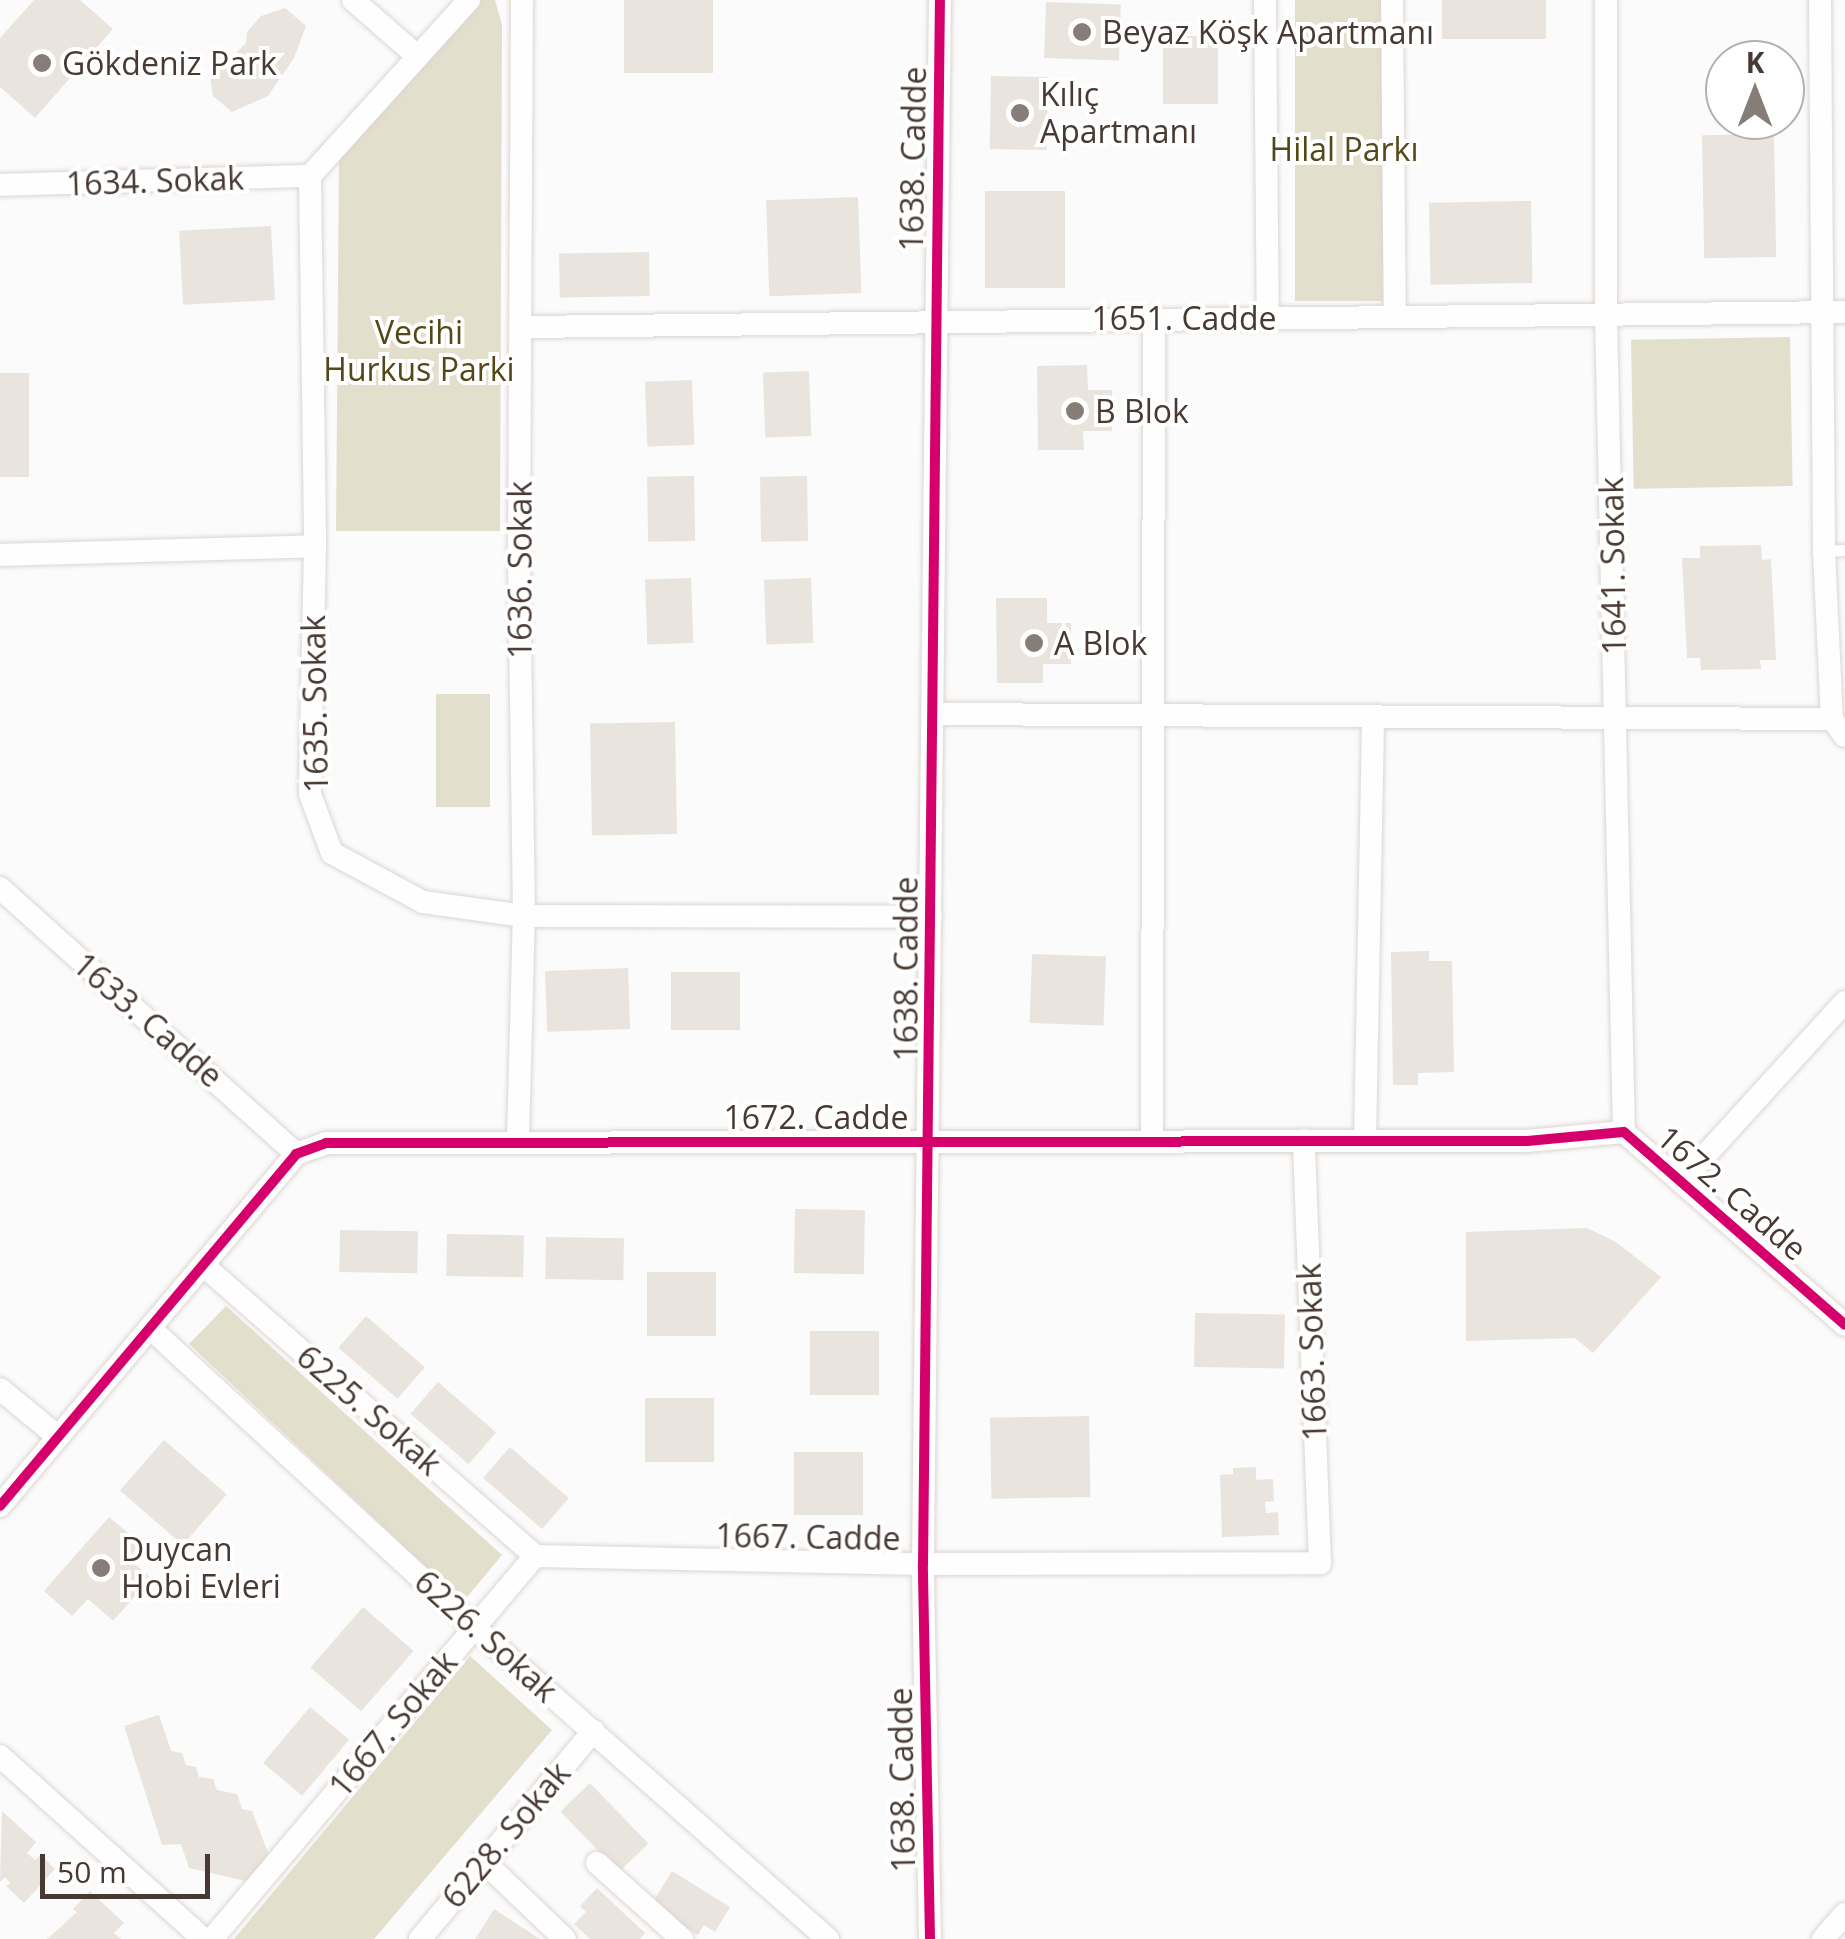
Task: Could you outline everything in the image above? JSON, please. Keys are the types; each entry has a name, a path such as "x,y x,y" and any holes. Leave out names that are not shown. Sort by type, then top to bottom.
{"street":[{"path":"353,0 416,55"},
{"path":"310,176 469,0"},
{"name":"1636. Sokak","path":"518,1140 524,916 518,548 522,0"},
{"name":"1638. Cadde","path":"930,1939 923,1564 940,0"},
{"path":"1265,0 1268,318"},
{"path":"1392,0 1395,317"},
{"name":"1641. Sokak","path":"1606,0 1606,316 1624,1132"},
{"path":"933,714 1616,718 1840,727 1834,550 1833,312 1820,0"},
{"name":"1634. Sokak","path":"0,185 310,176"},
{"name":"1635. Sokak","path":"310,176 314,546 310,794 332,852 423,902 524,916 931,917"},
{"name":"1651. Cadde","path":"522,326 1833,312"},
{"path":"1152,1140 1154,318"},
{"path":"0,555 314,546"},
{"path":"1365,1140 1373,718"},
{"name":"1633. Cadde","path":"0,888 296,1154"},
{"path":"1682,1181 1845,1002"},
{"name":"1672. Cadde","path":"296,1154 326,1143 1527,1141 1624,1132 1845,1326"},
{"name":"1663. Sokak","path":"1304,1140 1320,1563"},
{"path":"0,1506 296,1154"},
{"name":"6225. Sokak","path":"202,1265 536,1556"},
{"name":"6226. Sokak","path":"150,1328 474,1627 828,1939"},
{"path":"0,1388 57,1436"},
{"name":"1667. Cadde","path":"536,1556 923,1564 1320,1563"},
{"name":"1667. Sokak","path":"212,1939 536,1556"},
{"name":"6228. Sokak","path":"420,1939 593,1732"},
{"path":"0,1756 203,1939"},
{"path":"482,1861 566,1939"},
{"path":"598,1863 682,1939"},
{"path":"1823,1939 1845,1914"}],"green space":[{"name":"Vecihi Hurkus Parki","path":"479,0 495,0 502,25 500,531 336,531 339,159"},
{"name":"Hilal Parkı","path":"1295,0 1392,0 1392,301 1295,301"},
{"path":"1790,337 1793,486 1634,489 1631,340"},
{"path":"436,694 490,694 490,807 436,807"},
{"path":"226,1306 502,1555 463,1602 189,1344"},
{"path":"470,1656 552,1730 374,1939 234,1939"}],"building":[{"name":"Gökdeniz Park","path":"34,0 80,0 113,29 35,118 0,87 0,38"},
{"path":"624,0 713,0 713,73 624,73"},
{"path":"1442,0 1546,0 1546,39 1442,39"},
{"name":"Beyaz Köşk Apartmanı","path":"1046,2 1121,5 1119,61 1044,58"},
{"path":"285,8 306,26 294,58 268,96 232,112 213,96 210,76 220,57 232,57 246,43 247,32 261,16"},
{"path":"1163,36 1218,36 1218,104 1163,104"},
{"name":"Kılıç Apartmanı","path":"991,76 1048,77 1047,150 990,149"},
{"path":"1702,135 1705,140 1774,140 1776,257 1704,258"},
{"path":"985,191 1065,191 1065,288 985,288"},
{"path":"858,197 861,293 769,296 766,200"},
{"path":"1531,201 1532,283 1430,285 1429,203"},
{"path":"271,226 275,300 183,305 179,231"},
{"path":"649,252 650,296 560,298 559,254"},
{"name":"B Blok","path":"1087,365 1088,390 1112,390 1112,431 1083,431 1084,450 1038,450 1037,366"},
{"path":"809,371 811,436 765,438 763,373"},
{"path":"0,373 29,373 29,477 0,477"},
{"path":"692,380 694,445 647,447 645,382"},
{"path":"694,476 695,541 648,542 647,477"},
{"path":"807,476 808,541 761,542 760,477"},
{"path":"1761,545 1762,560 1771,559 1776,660 1760,660 1761,669 1701,670 1700,658 1687,658 1682,558 1700,558 1700,546"},
{"path":"691,578 693,643 647,645 645,580"},
{"path":"811,578 813,643 766,645 764,580"},
{"name":"A Blok","path":"996,598 1047,598 1047,623 1071,623 1071,664 1043,664 1043,683 997,683"},
{"path":"675,722 677,834 592,835 590,723"},
{"path":"1429,951 1429,961 1452,961 1454,1072 1418,1073 1418,1085 1393,1085 1391,952"},
{"path":"1032,954 1106,957 1104,1026 1030,1023"},
{"path":"628,968 630,1029 547,1032 545,971"},
{"path":"671,972 740,972 740,1030 671,1030"},
{"path":"795,1209 865,1210 864,1274 794,1273"},
{"path":"1587,1228 1616,1242 1661,1277 1593,1353 1575,1338 1466,1341 1466,1232"},
{"path":"340,1230 418,1231 417,1273 339,1272"},
{"path":"447,1234 524,1235 523,1277 446,1276"},
{"path":"546,1237 624,1238 623,1280 545,1279"},
{"path":"647,1272 716,1272 716,1336 647,1336"},
{"path":"1195,1313 1285,1315 1284,1369 1194,1367"},
{"path":"366,1316 425,1367 397,1399 338,1348"},
{"path":"810,1331 879,1331 879,1395 810,1395"},
{"path":"438,1382 496,1433 469,1464 410,1414"},
{"path":"645,1398 714,1398 714,1462 645,1462"},
{"path":"1089,1416 1090,1497 991,1499 990,1418"},
{"path":"164,1440 227,1494 183,1545 120,1491"},
{"path":"510,1447 569,1498 542,1529 483,1478"},
{"path":"794,1452 863,1452 863,1515 794,1515"},
{"path":"1256,1467 1256,1480 1273,1479 1274,1501 1265,1502 1266,1513 1278,1512 1279,1535 1222,1537 1220,1475 1233,1474 1233,1468"},
{"name":"Duycan Hobi Evleri","path":"109,1517 141,1544 128,1558 151,1578 113,1621 88,1599 72,1616 44,1591"},
{"path":"363,1607 414,1651 361,1711 311,1667"},
{"path":"310,1707 349,1740 302,1796 263,1763"},
{"path":"159,1715 171,1751 182,1753 186,1765 196,1767 199,1777 213,1779 217,1790 237,1794 242,1809 252,1811 270,1858 250,1882 189,1868 181,1844 162,1845 124,1726"},
{"path":"590,1783 648,1843 619,1872 561,1811"},
{"path":"2,1811 36,1842 27,1853 35,1860 41,1855 55,1869 24,1903 6,1886 10,1883 5,1877 0,1882"},
{"path":"672,1871 730,1907 715,1932 704,1925 698,1935 651,1905"},
{"path":"597,1888 645,1933 640,1939 590,1939 574,1924 586,1912 580,1906"},
{"path":"90,1891 124,1923 114,1933 121,1939 47,1939 77,1912 73,1909"},
{"path":"494,1909 540,1939 475,1939"}],"cycle path":[{"path":"930,1939 923,1564 940,0"},
{"path":"0,1506 296,1154 326,1143 1527,1141 1624,1132 1845,1325"}],"place":[{"name":"Beyaz Köşk Apartmanı","path":"1082,32"},
{"name":"Gökdeniz Park","path":"42,63"},
{"name":"Kılıç Apartmanı","path":"1020,113"},
{"name":"B Blok","path":"1075,411"},
{"name":"A Blok","path":"1034,643"},
{"name":"Duycan Hobi Evleri","path":"101,1568"}]}
